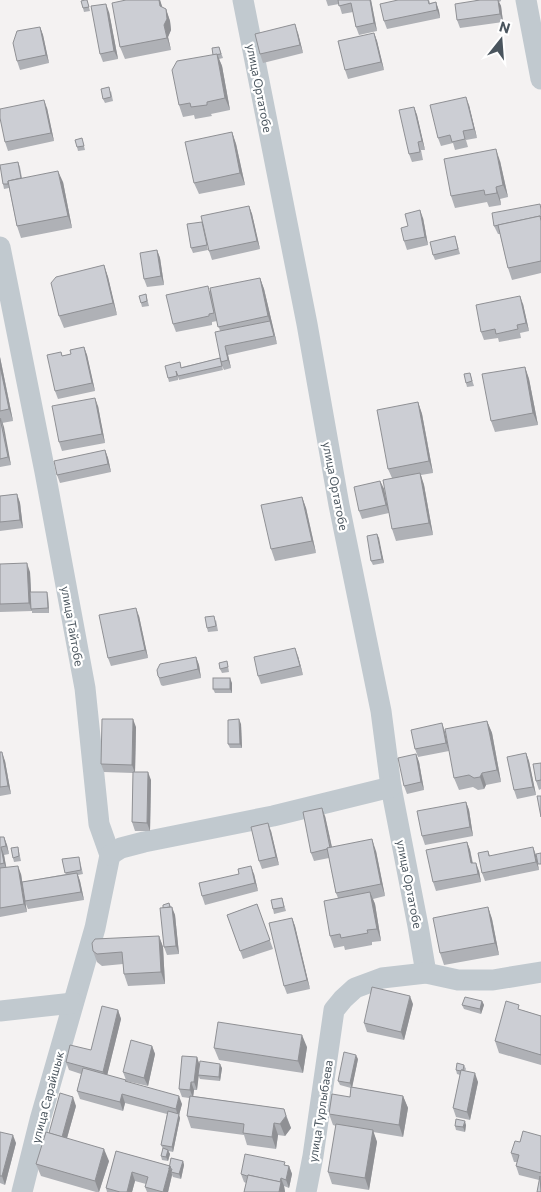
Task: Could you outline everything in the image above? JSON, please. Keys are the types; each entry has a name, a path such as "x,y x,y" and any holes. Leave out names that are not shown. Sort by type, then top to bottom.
{"street":[{"name":"улица Ортатобе","path":"243,0 339,505 381,711 391,787 426,973"},
{"path":"526,0 541,79"},
{"name":"улица Тайтобе","path":"0,247 45,472 85,688 99,824 110,855"},
{"path":"0,1011 74,1003 95,928 110,855 121,848 273,816 391,787"},
{"name":"улица Турлыбаева","path":"306,1192 334,1010 343,999 355,988 382,978 426,973 458,980 493,980 541,972"},
{"name":"улица Сарайшык","path":"22,1192 40,1120 74,1003"}],"building":[{"path":"87,0 89,7 83,8 81,1"},
{"path":"126,0 159,0 160,6 166,9 167,19 164,25 167,38 120,47 112,3"},
{"path":"338,0 370,0 374,23 356,27 351,3 339,6"},
{"path":"398,0 428,0 429,4 436,2 437,10 384,21 380,4"},
{"path":"480,0 498,0 500,14 457,20 455,4"},
{"path":"106,4 114,51 100,54 91,6"},
{"path":"295,24 300,45 260,54 255,34"},
{"path":"40,27 46,55 17,61 13,43 17,31"},
{"path":"374,33 381,62 345,70 338,41"},
{"path":"219,47 221,54 213,55 212,48"},
{"path":"217,54 225,98 207,102 207,105 191,107 190,103 179,105 172,70 177,61"},
{"path":"109,87 111,97 103,99 101,89"},
{"path":"466,97 474,129 463,131 465,139 452,142 450,135 438,138 430,105"},
{"path":"44,100 51,133 5,142 0,109"},
{"path":"414,107 422,141 418,142 420,152 409,154 399,110"},
{"path":"232,132 240,173 194,183 185,142"},
{"path":"82,138 84,146 77,147 75,140"},
{"path":"496,149 503,185 496,187 497,193 485,195 484,190 451,196 444,159"},
{"path":"18,162 21,178 8,181 8,184 3,184 0,165"},
{"path":"58,171 68,216 17,226 8,181"},
{"path":"540,204 540,217 494,226 492,213"},
{"path":"249,206 257,241 209,251 201,216"},
{"path":"420,210 425,237 404,241 401,228 408,226 405,214"},
{"path":"540,216 541,261 508,268 498,225"},
{"path":"202,222 207,245 191,248 187,224"},
{"path":"455,236 458,249 433,255 430,242"},
{"path":"157,250 161,276 144,279 140,253"},
{"path":"104,265 113,303 59,316 51,283 56,277"},
{"path":"260,278 268,316 218,327 210,288"},
{"path":"208,286 214,313 209,314 209,316 173,324 166,295"},
{"path":"146,294 147,301 141,303 139,296"},
{"path":"520,296 526,323 517,325 518,329 496,334 495,329 481,332 476,305"},
{"path":"270,321 274,336 225,346 228,360 221,362 215,332"},
{"path":"84,347 92,383 55,391 47,355 61,352 62,356 71,354 70,350"},
{"path":"220,358 222,366 178,376 176,371 177,376 168,378 165,366 180,362 181,368"},
{"path":"0,366 9,409 0,411"},
{"path":"525,367 533,413 491,421 482,374"},
{"path":"470,373 472,381 466,383 464,374"},
{"path":"95,398 102,434 59,442 52,406"},
{"path":"418,402 429,461 388,469 377,410"},
{"path":"0,418 8,457 0,459"},
{"path":"105,450 108,464 57,475 54,461"},
{"path":"420,473 429,523 392,529 383,480"},
{"path":"380,481 386,505 359,511 354,487"},
{"path":"17,494 20,520 0,522 0,496"},
{"path":"302,497 312,541 271,549 261,505"},
{"path":"377,534 382,559 371,561 367,536"},
{"path":"27,563 29,603 0,604 0,564"},
{"path":"30,592 47,592 48,608 31,609"},
{"path":"136,608 145,650 108,658 99,615"},
{"path":"214,616 216,626 207,628 205,617"},
{"path":"295,648 300,666 258,676 254,657"},
{"path":"196,657 198,669 160,678 158,676 157,670 160,664"},
{"path":"227,661 228,667 220,669 219,663"},
{"path":"213,678 230,678 230,689 213,689"},
{"path":"102,719 133,719 132,765 101,764"},
{"path":"239,719 240,744 228,744 228,720"},
{"path":"487,721 497,770 482,773 480,777 474,778 469,775 454,778 445,729"},
{"path":"442,723 446,743 415,749 411,730"},
{"path":"0,752 2,752 8,786 0,787"},
{"path":"526,753 533,787 514,790 507,757"},
{"path":"416,754 421,782 404,786 398,758"},
{"path":"541,763 541,780 536,781 533,764"},
{"path":"133,772 148,772 147,823 132,822"},
{"path":"537,796 541,796 541,817"},
{"path":"466,802 470,827 422,836 417,811"},
{"path":"322,808 330,848 311,853 303,812"},
{"path":"268,823 276,857 259,861 251,827"},
{"path":"0,837 4,837 6,846 1,847 4,863 0,864"},
{"path":"372,839 381,884 336,893 327,848"},
{"path":"467,842 471,863 476,863 478,874 433,882 426,850"},
{"path":"18,847 19,856 13,858 11,848"},
{"path":"533,847 536,862 482,873 478,853 488,851 489,856"},
{"path":"541,853 541,864 538,864 536,854"},
{"path":"79,857 81,870 65,873 62,859"},
{"path":"18,866 24,904 0,908 0,868"},
{"path":"251,866 255,883 202,896 199,883 239,874 238,869"},
{"path":"77,873 81,892 25,901 22,882"},
{"path":"370,892 377,929 367,930 368,933 341,938 340,934 330,936 324,901"},
{"path":"282,898 284,907 273,909 271,900"},
{"path":"169,903 170,907 163,908 163,905"},
{"path":"257,904 270,940 240,951 227,915"},
{"path":"172,907 176,946 164,947 160,908"},
{"path":"488,907 495,943 440,953 433,918"},
{"path":"292,918 307,980 284,986 269,923"},
{"path":"159,936 161,972 124,974 122,952 97,954 93,951 92,943 95,939"},
{"path":"372,987 410,996 401,1032 364,1023"},
{"path":"465,997 482,1001 480,1009 462,1005"},
{"path":"506,1001 519,1005 518,1009 541,1016 541,1055 495,1041"},
{"path":"102,1006 118,1010 103,1072 66,1062 70,1045 91,1050"},
{"path":"218,1022 302,1035 298,1061 214,1048"},
{"path":"131,1040 152,1046 144,1078 123,1072"},
{"path":"344,1052 356,1055 350,1083 338,1081"},
{"path":"182,1056 197,1057 194,1082 191,1082 190,1090 179,1089"},
{"path":"200,1061 220,1064 219,1077 198,1075"},
{"path":"457,1063 464,1065 463,1070 456,1070"},
{"path":"83,1068 179,1096 176,1109 122,1094 120,1102 77,1091"},
{"path":"461,1070 475,1073 467,1112 453,1108"},
{"path":"351,1087 403,1096 399,1125 329,1114 332,1094 350,1097"},
{"path":"60,1093 73,1097 62,1137 49,1133"},
{"path":"190,1096 284,1109 286,1116 280,1124 274,1123 272,1137 243,1133 244,1124 187,1116"},
{"path":"168,1111 179,1114 172,1147 161,1145"},
{"path":"456,1119 465,1121 463,1127 455,1126"},
{"path":"336,1124 373,1130 365,1178 328,1172"},
{"path":"523,1131 541,1136 541,1173 516,1166 519,1155 511,1153 515,1141 520,1142"},
{"path":"0,1132 13,1135 2,1176 0,1176"},
{"path":"46,1132 104,1149 95,1181 36,1164"},
{"path":"163,1148 168,1150 166,1157 161,1156"},
{"path":"116,1151 170,1166 163,1192 145,1187 148,1177 132,1172 127,1192 106,1188"},
{"path":"245,1154 285,1162 284,1165 289,1166 286,1180 281,1178 280,1182 241,1174"},
{"path":"171,1158 183,1161 179,1174 171,1172 170,1166 169,1169"},
{"path":"248,1175 281,1182 279,1192 244,1192"},
{"path":"540,1176 541,1192 537,1192"}]}
